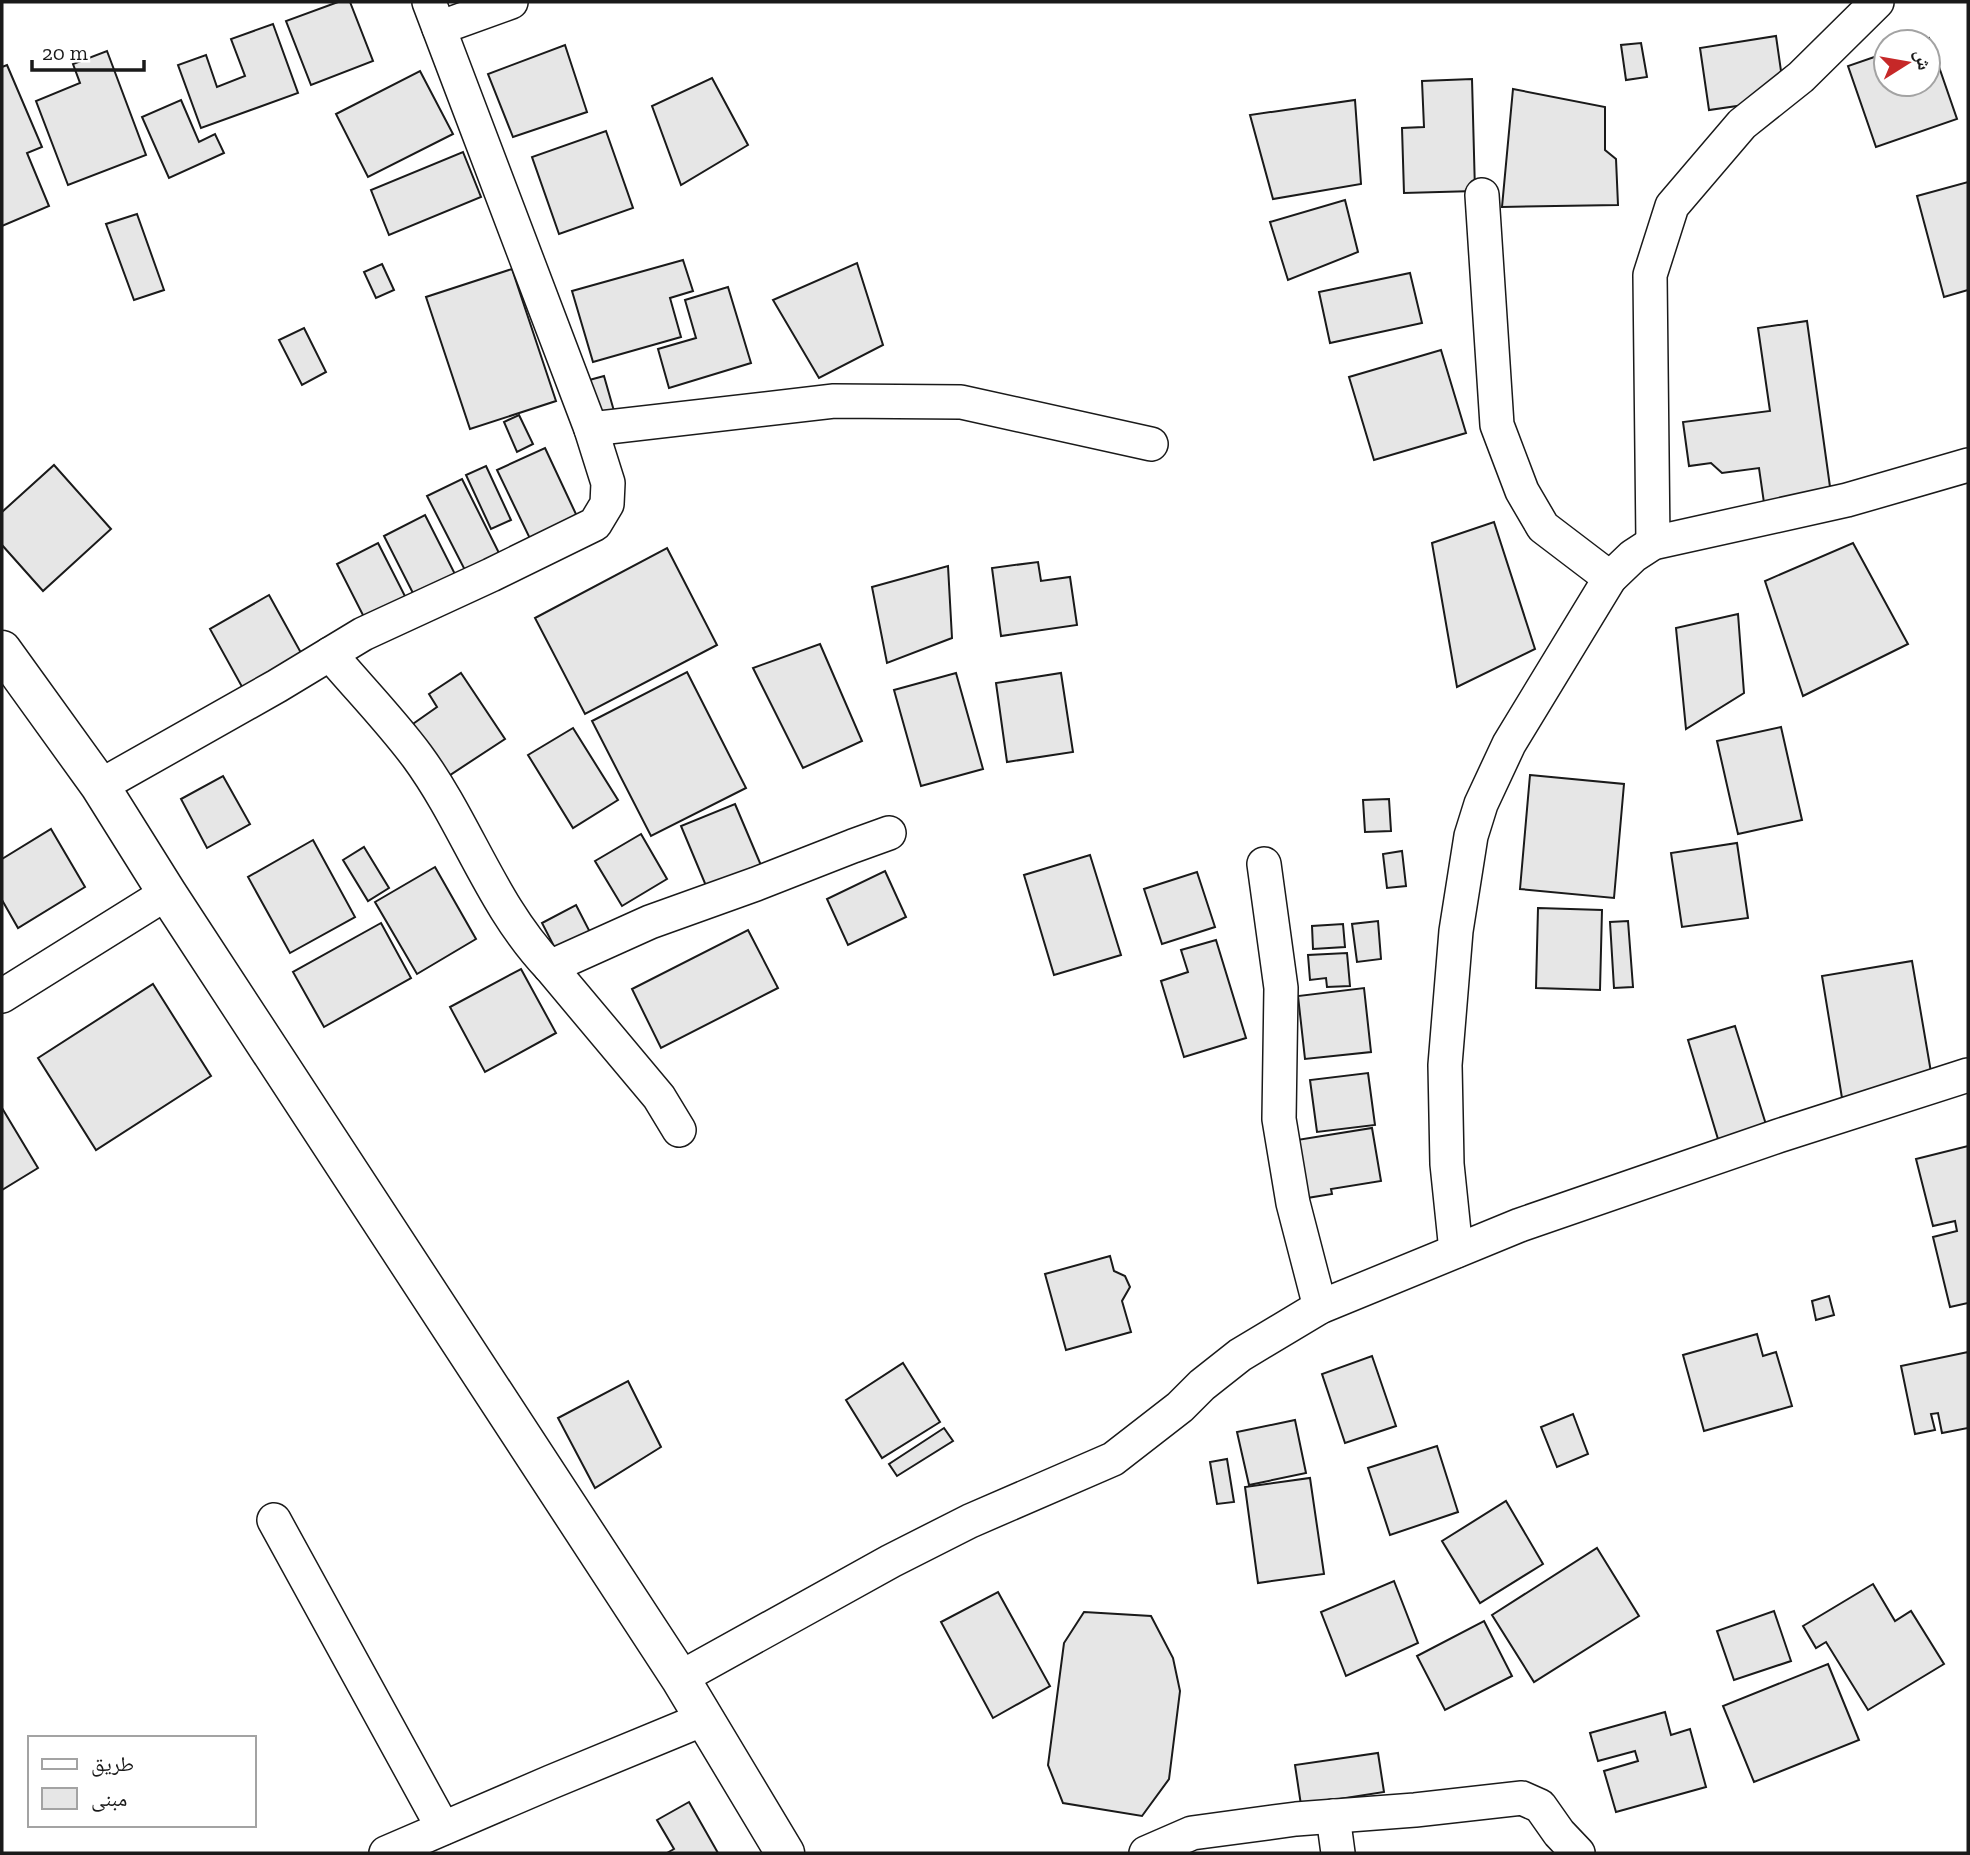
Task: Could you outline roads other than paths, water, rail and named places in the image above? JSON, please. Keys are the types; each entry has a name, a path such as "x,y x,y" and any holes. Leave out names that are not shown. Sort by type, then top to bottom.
{"street":[{"path":"100,786 363,634 595,524 607,504 608,483 591,429 434,15 511,2"},
{"path":"1653,543 1650,275 1672,206 1742,124 1801,77 1877,2"},
{"path":"1482,195 1497,425 1522,491 1543,527 1610,578"},
{"path":"591,429 834,401 961,402 1151,444"},
{"path":"1456,1251 1447,1164 1445,1065 1456,931 1471,836 1481,804 1509,744 1610,578 1633,556 1653,543 1847,500 1968,465"},
{"path":"2,650 100,786 167,893 706,1718 785,1853"},
{"path":"330,654 417,756 450,808 505,909 532,948 659,1097 679,1130"},
{"path":"550,967 650,922 890,833"},
{"path":"1264,864 1281,988 1279,1119 1293,1203 1320,1307"},
{"path":"2,996 167,893"},
{"path":"680,1678 891,1561 970,1521 1113,1459 1240,1355 1320,1307 1520,1225 1778,1136 1968,1075"},
{"path":"274,1520 443,1828"},
{"path":"386,1853 706,1718"},
{"path":"1146,1853 1192,1833 1296,1819 1522,1798 1540,1806 1559,1833 1578,1853"},
{"path":"1333,1816 1338,1853"}]}
